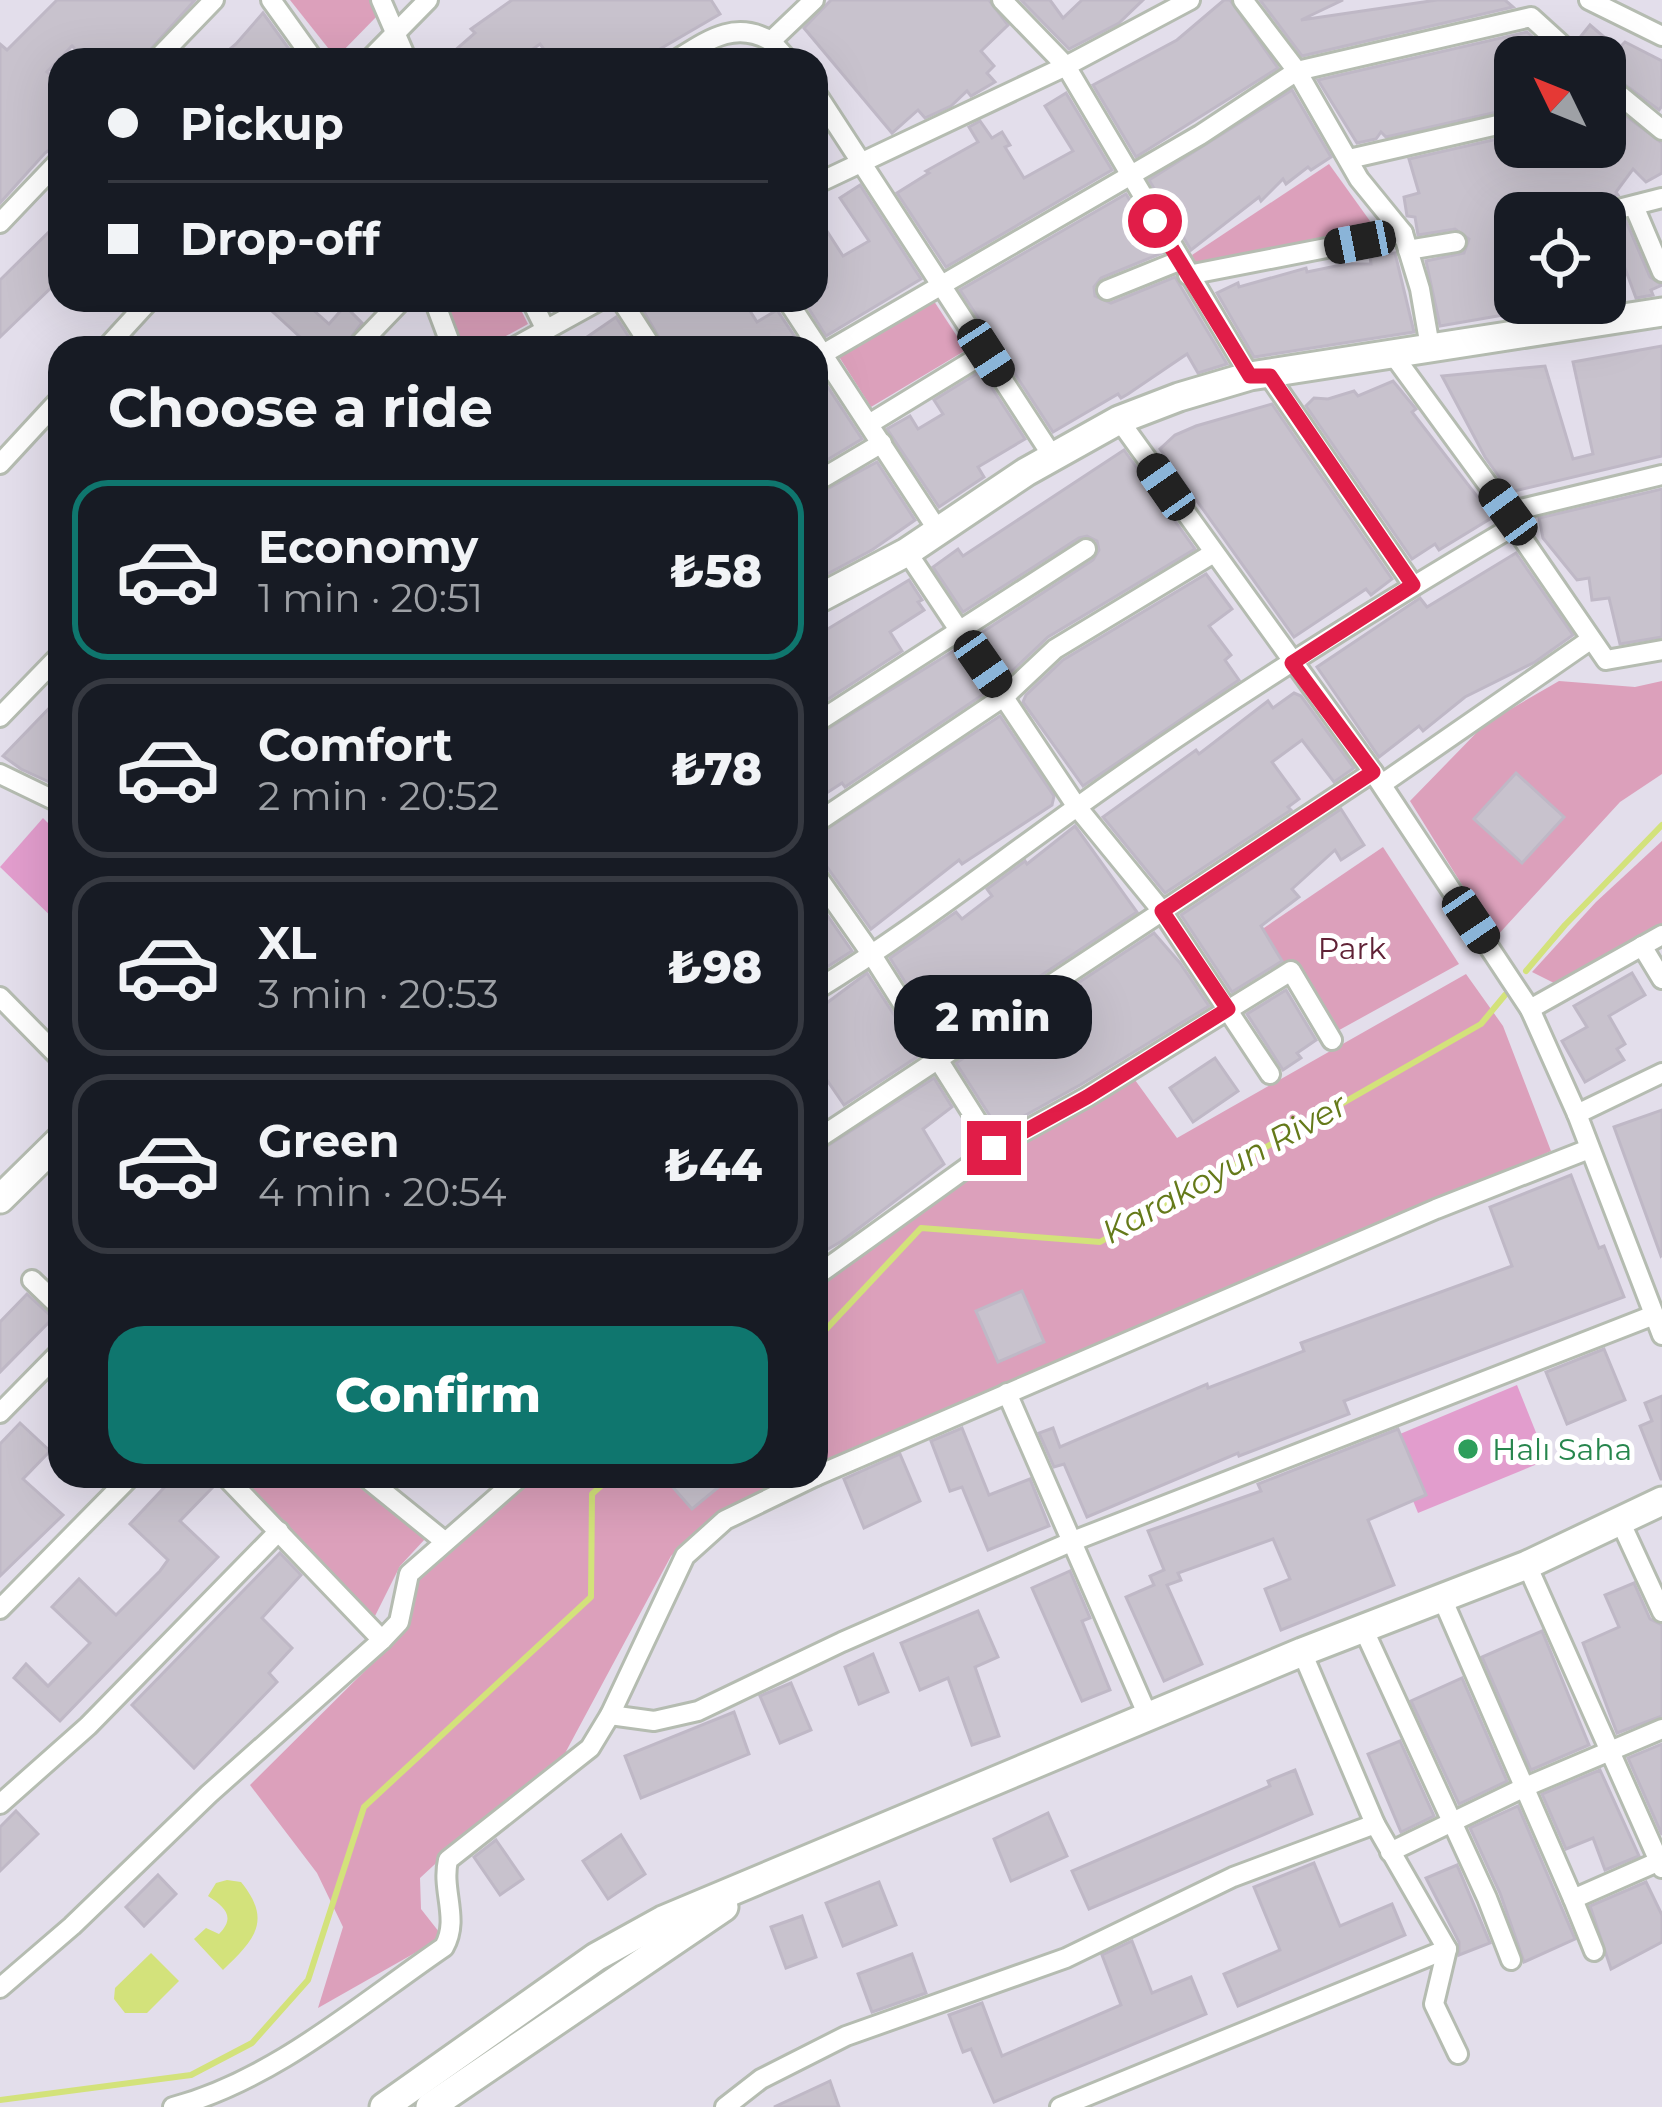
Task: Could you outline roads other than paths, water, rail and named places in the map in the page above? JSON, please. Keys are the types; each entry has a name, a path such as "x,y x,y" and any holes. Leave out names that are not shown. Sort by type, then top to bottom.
{"main road":[{"path":"828,594 907,552 1119,420 1220,383 1662,311"},
{"path":"0,1199 48,1152"},
{"path":"384,2107 596,1957 663,1920 1302,1652 1527,1565 1662,1501"},
{"path":"430,2107 773,1874"}],"street":[{"path":"168,48 214,0"},
{"path":"272,0 306,48"},
{"path":"381,0 402,48"},
{"path":"380,48 428,0"},
{"path":"771,41 814,0"},
{"path":"1002,0 1066,66 1183,268 1413,585"},
{"path":"828,178 1066,66 1190,0"},
{"path":"1243,0 1298,71 1359,178 1405,241 1430,347"},
{"path":"828,351 1200,135 1298,71 1532,17 1544,0"},
{"path":"1589,0 1662,36"},
{"path":"1532,17 1552,36"},
{"path":"698,48 727,32 753,32 777,48"},
{"path":"1626,100 1662,130"},
{"path":"828,111 1053,457"},
{"path":"1349,159 1494,126"},
{"path":"0,223 48,173"},
{"path":"1626,208 1662,198"},
{"path":"1634,206 1662,272"},
{"path":"1107,290 1183,268 1405,241 1456,242"},
{"path":"117,336 139,312"},
{"path":"368,336 390,312"},
{"path":"537,312 546,329"},
{"path":"534,336 578,312"},
{"path":"869,424 986,353"},
{"path":"1394,356 1606,660 1662,650"},
{"path":"828,362 939,532"},
{"path":"0,464 48,412"},
{"path":"1119,420 1377,778 1530,1009 1662,1335"},
{"path":"828,475 883,443"},
{"path":"828,982 1077,807 1511,519 1662,475"},
{"path":"828,716 1086,549"},
{"path":"907,552 1077,807 1162,911 1270,1074"},
{"path":"828,815 1005,696 1055,649 1213,554"},
{"path":"828,1132 1162,911 1590,640"},
{"path":"0,716 48,667"},
{"path":"0,774 48,797"},
{"path":"828,892 994,1148"},
{"path":"1530,1009 1662,935"},
{"path":"1642,946 1662,980"},
{"path":"828,1267 994,1148 1087,1097 1291,971 1332,1040"},
{"path":"0,997 48,1046"},
{"path":"1576,1114 1662,1073"},
{"path":"828,1471 1415,1218 1589,1149"},
{"path":"32,1280 48,1295"},
{"path":"610,1715 654,1721 698,1711 1073,1541 1654,1315"},
{"path":"0,1413 48,1364"},
{"path":"1007,1393 1148,1717"},
{"path":"0,1609 118,1488"},
{"path":"237,1488 382,1640"},
{"path":"379,1488 443,1540"},
{"path":"0,1988 382,1640 399,1622 409,1574 506,1488"},
{"path":"173,2107 216,2096 264,2071 444,1946 454,1922 445,1877 448,1861 590,1748 685,1556 724,1520 791,1488"},
{"path":"1620,1521 1662,1612"},
{"path":"0,1804 88,1726 279,1531"},
{"path":"1527,1565 1661,1863 1573,1899"},
{"path":"1442,1598 1594,1952"},
{"path":"1363,1628 1511,1960"},
{"path":"1302,1652 1375,1824 1447,1949 1434,2004 1457,2054"},
{"path":"1390,1852 1525,1787 1662,1729"},
{"path":"725,2107 761,2079 846,2036 1066,1958 1233,1877 1375,1824"},
{"path":"1060,2107 1447,1949"}],"waterway":[{"name":"Karakoyun River","path":"1526,971 1662,825"},
{"name":"Karakoyun River","path":"828,1327 921,1228 1100,1242 1481,1024 1505,995"},
{"name":"Karakoyun River","path":"0,2100 191,2075 252,2043 308,1980 364,1807 591,1597 592,1494 599,1488"}],"place":[{"name":"Halı Saha","path":"1468,1449"}],"park label":[{"name":"Park","path":"1352,948"}]}
